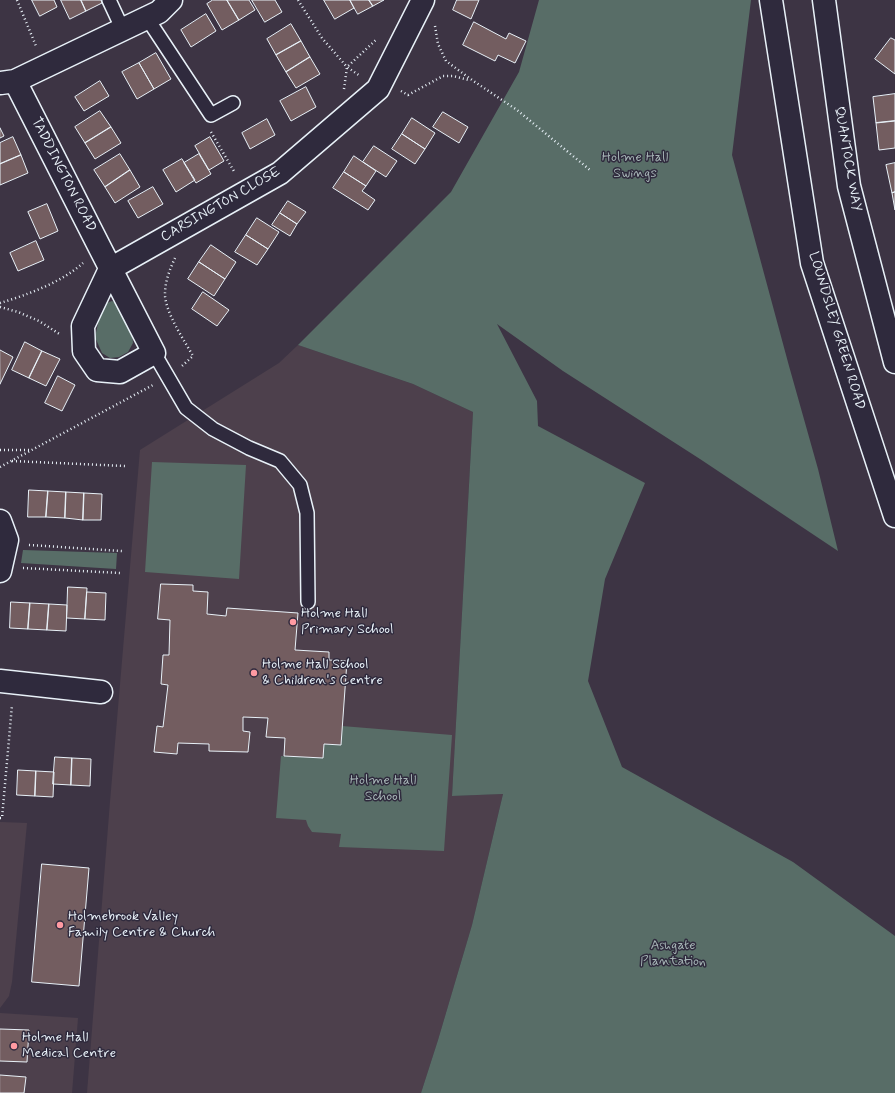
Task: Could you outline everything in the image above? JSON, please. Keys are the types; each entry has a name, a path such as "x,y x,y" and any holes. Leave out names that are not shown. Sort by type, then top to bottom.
{"street":[{"path":"8,82 45,67 160,12 171,0"},
{"name":"CARSINGTON CLOSE","path":"110,269 280,173 380,85 423,0"},
{"name":"LOUNDSLEY GREEN ROAD","path":"771,0 812,263 895,516"},
{"name":"QUANTOCK WAY","path":"824,0 849,186 895,362"},
{"name":"TADDINGTON ROAD","path":"8,82 100,248 154,353"},
{"path":"110,269 83,326 84,351 97,370 120,372 154,353"},
{"path":"0,521 7,540 0,569"},
{"path":"7,682 101,692"}],"lane":[{"path":"109,0 123,30"},
{"path":"147,18 211,115 233,103"},
{"path":"154,353 186,408 213,429 249,448 280,461 300,485 307,513 308,602"}],"path":[{"path":"17,0 45,67"},
{"path":"298,0 322,38 347,67 380,85 408,95 443,76 453,76 472,80"},
{"path":"435,21 438,44 446,61 517,110 590,170"},
{"path":"211,115 211,132 247,192"},
{"path":"0,303 20,297 57,280 79,266 100,248"},
{"path":"0,467 168,377 193,356 168,308 165,294 169,273 178,254"},
{"path":"0,308 18,312 39,321 84,351"},
{"path":"0,450 32,450"},
{"path":"12,460 125,466"},
{"path":"6,544 122,551"},
{"path":"0,569 120,573"},
{"path":"0,818 2,818 7,682"}],"shaded area":[{"name":"Holme Hall Primary School","path":"298,345 413,384 473,412 452,796 503,794 472,925 421,1093 87,1093 140,450 279,363"},
{"path":"0,822 27,823 12,982 9,996 0,1008"},
{"path":"0,1013 78,1018 72,1093 0,1093"}],"green space":[{"path":"539,0 751,0 732,155 818,469 838,551 700,459 563,371 497,324 537,401 538,426 645,483 605,579 588,681 622,767 793,862 895,936 895,1093 421,1093 472,925 503,794 452,796 473,412 413,384 298,345 451,192 519,72"},
{"path":"112,301 121,306 132,333 133,343 128,352 119,357 110,358 102,353 95,337 104,304"},
{"path":"152,462 246,465 239,579 145,572"},
{"path":"23,550 117,553 116,569 21,563"},
{"name":"Holme Hall School","path":"342,726 452,735 444,851 339,847 341,834 312,832 306,820 276,818 281,756 322,758 324,744 341,745"}],"building":[{"path":"32,0 54,0 57,7 40,16"},
{"path":"61,0 81,0 86,11 70,19"},
{"path":"81,0 101,0 102,3 86,11"},
{"path":"213,0 227,0 239,20 222,30 207,4"},
{"path":"227,0 249,0 255,10 239,20"},
{"path":"252,0 275,0 282,12 265,22"},
{"path":"324,0 350,0 354,8 335,19"},
{"path":"350,0 369,0 373,6 358,14"},
{"path":"369,0 384,0 373,6"},
{"path":"457,0 479,0 471,19 453,10"},
{"path":"206,14 216,31 191,47 181,30"},
{"path":"474,22 506,39 509,33 526,41 515,63 498,55 495,61 463,45"},
{"path":"291,24 301,41 276,55 267,39"},
{"path":"891,38 895,40 895,74 875,59"},
{"path":"301,41 310,57 286,72 276,55"},
{"path":"156,53 171,79 154,89 139,63"},
{"path":"310,57 320,74 296,88 286,72"},
{"path":"139,63 154,89 137,99 122,72"},
{"path":"100,81 109,96 84,111 75,97"},
{"path":"306,87 316,107 291,121 280,101"},
{"path":"895,94 895,121 876,123 873,97"},
{"path":"100,111 111,127 85,143 75,127"},
{"path":"443,112 468,127 459,143 433,127"},
{"path":"412,118 435,133 425,149 402,134"},
{"path":"267,119 275,135 250,149 242,133"},
{"path":"895,121 895,148 879,150 876,123"},
{"path":"111,127 121,143 95,159 85,143"},
{"path":"0,128 4,136 0,138"},
{"path":"402,134 425,149 415,164 392,149"},
{"path":"13,137 21,155 0,164 0,143"},
{"path":"210,137 224,161 209,170 195,146"},
{"path":"374,146 397,161 386,177 363,162"},
{"path":"120,154 130,170 105,187 94,170"},
{"path":"199,154 211,174 196,183 184,163"},
{"path":"21,155 28,173 0,185 0,164"},
{"path":"354,156 376,171 366,186 344,172"},
{"path":"182,159 195,180 176,192 163,170"},
{"path":"895,163 895,192 892,193 886,165"},
{"path":"130,170 140,187 115,203 105,187"},
{"path":"344,172 366,186 362,191 375,200 368,210 333,188"},
{"path":"153,187 163,204 138,218 128,201"},
{"path":"895,192 895,210 892,193"},
{"path":"288,201 306,212 297,224 280,213"},
{"path":"47,204 58,231 40,239 28,212"},
{"path":"280,213 297,224 290,236 272,225"},
{"path":"257,218 279,232 268,249 246,235"},
{"path":"246,235 268,249 257,265 235,252"},
{"path":"36,241 44,260 18,271 10,253"},
{"path":"211,245 236,262 225,279 199,262"},
{"path":"199,262 225,279 214,296 188,279"},
{"path":"203,292 229,310 217,326 192,309"},
{"path":"25,342 42,351 29,378 12,370"},
{"path":"0,350 13,357 0,384"},
{"path":"42,351 60,359 46,386 29,378"},
{"path":"58,376 75,385 62,411 45,403"},
{"path":"29,490 48,491 46,517 28,517"},
{"path":"48,491 66,492 65,518 46,517"},
{"path":"66,492 84,493 83,520 65,518"},
{"path":"84,493 102,494 101,520 83,520"},
{"name":"Holme Hall School & Children's Centre","path":"161,584 193,585 193,591 208,592 207,614 226,616 227,608 298,613 295,650 329,652 329,660 347,661 341,745 324,744 323,758 284,756 285,738 266,737 268,718 243,717 243,731 250,732 248,752 209,751 209,744 178,743 177,754 154,752 157,726 163,727 168,685 161,684 163,655 169,655 170,620 158,619"},
{"path":"68,587 87,588 85,619 67,618"},
{"path":"87,592 106,593 105,620 85,619"},
{"path":"11,602 30,603 28,629 10,628"},
{"path":"30,603 49,604 47,630 28,629"},
{"path":"49,604 67,605 66,631 47,630"},
{"path":"55,757 72,758 71,785 53,784"},
{"path":"72,758 91,759 90,786 71,785"},
{"path":"18,770 36,771 35,796 17,795"},
{"path":"36,771 54,772 53,797 35,796"},
{"name":"Holmebrook Valley Family Centre & Church","path":"42,864 89,868 79,986 32,982"},
{"name":"Holme Hall Medical Centre","path":"0,1029 29,1030 27,1062 0,1061"},
{"path":"0,1075 26,1077 24,1093 0,1093"}],"place":[{"name":"Holme Hall Primary School","path":"293,622"},
{"name":"Holme Hall School & Children's Centre","path":"254,673"},
{"name":"Holmebrook Valley Family Centre & Church","path":"60,925"},
{"name":"Holme Hall Medical Centre","path":"14,1046"}],"park label":[{"name":"Holme Hall Swings","path":"635,166"},
{"name":"Ashgate Plantation","path":"673,954"}]}
